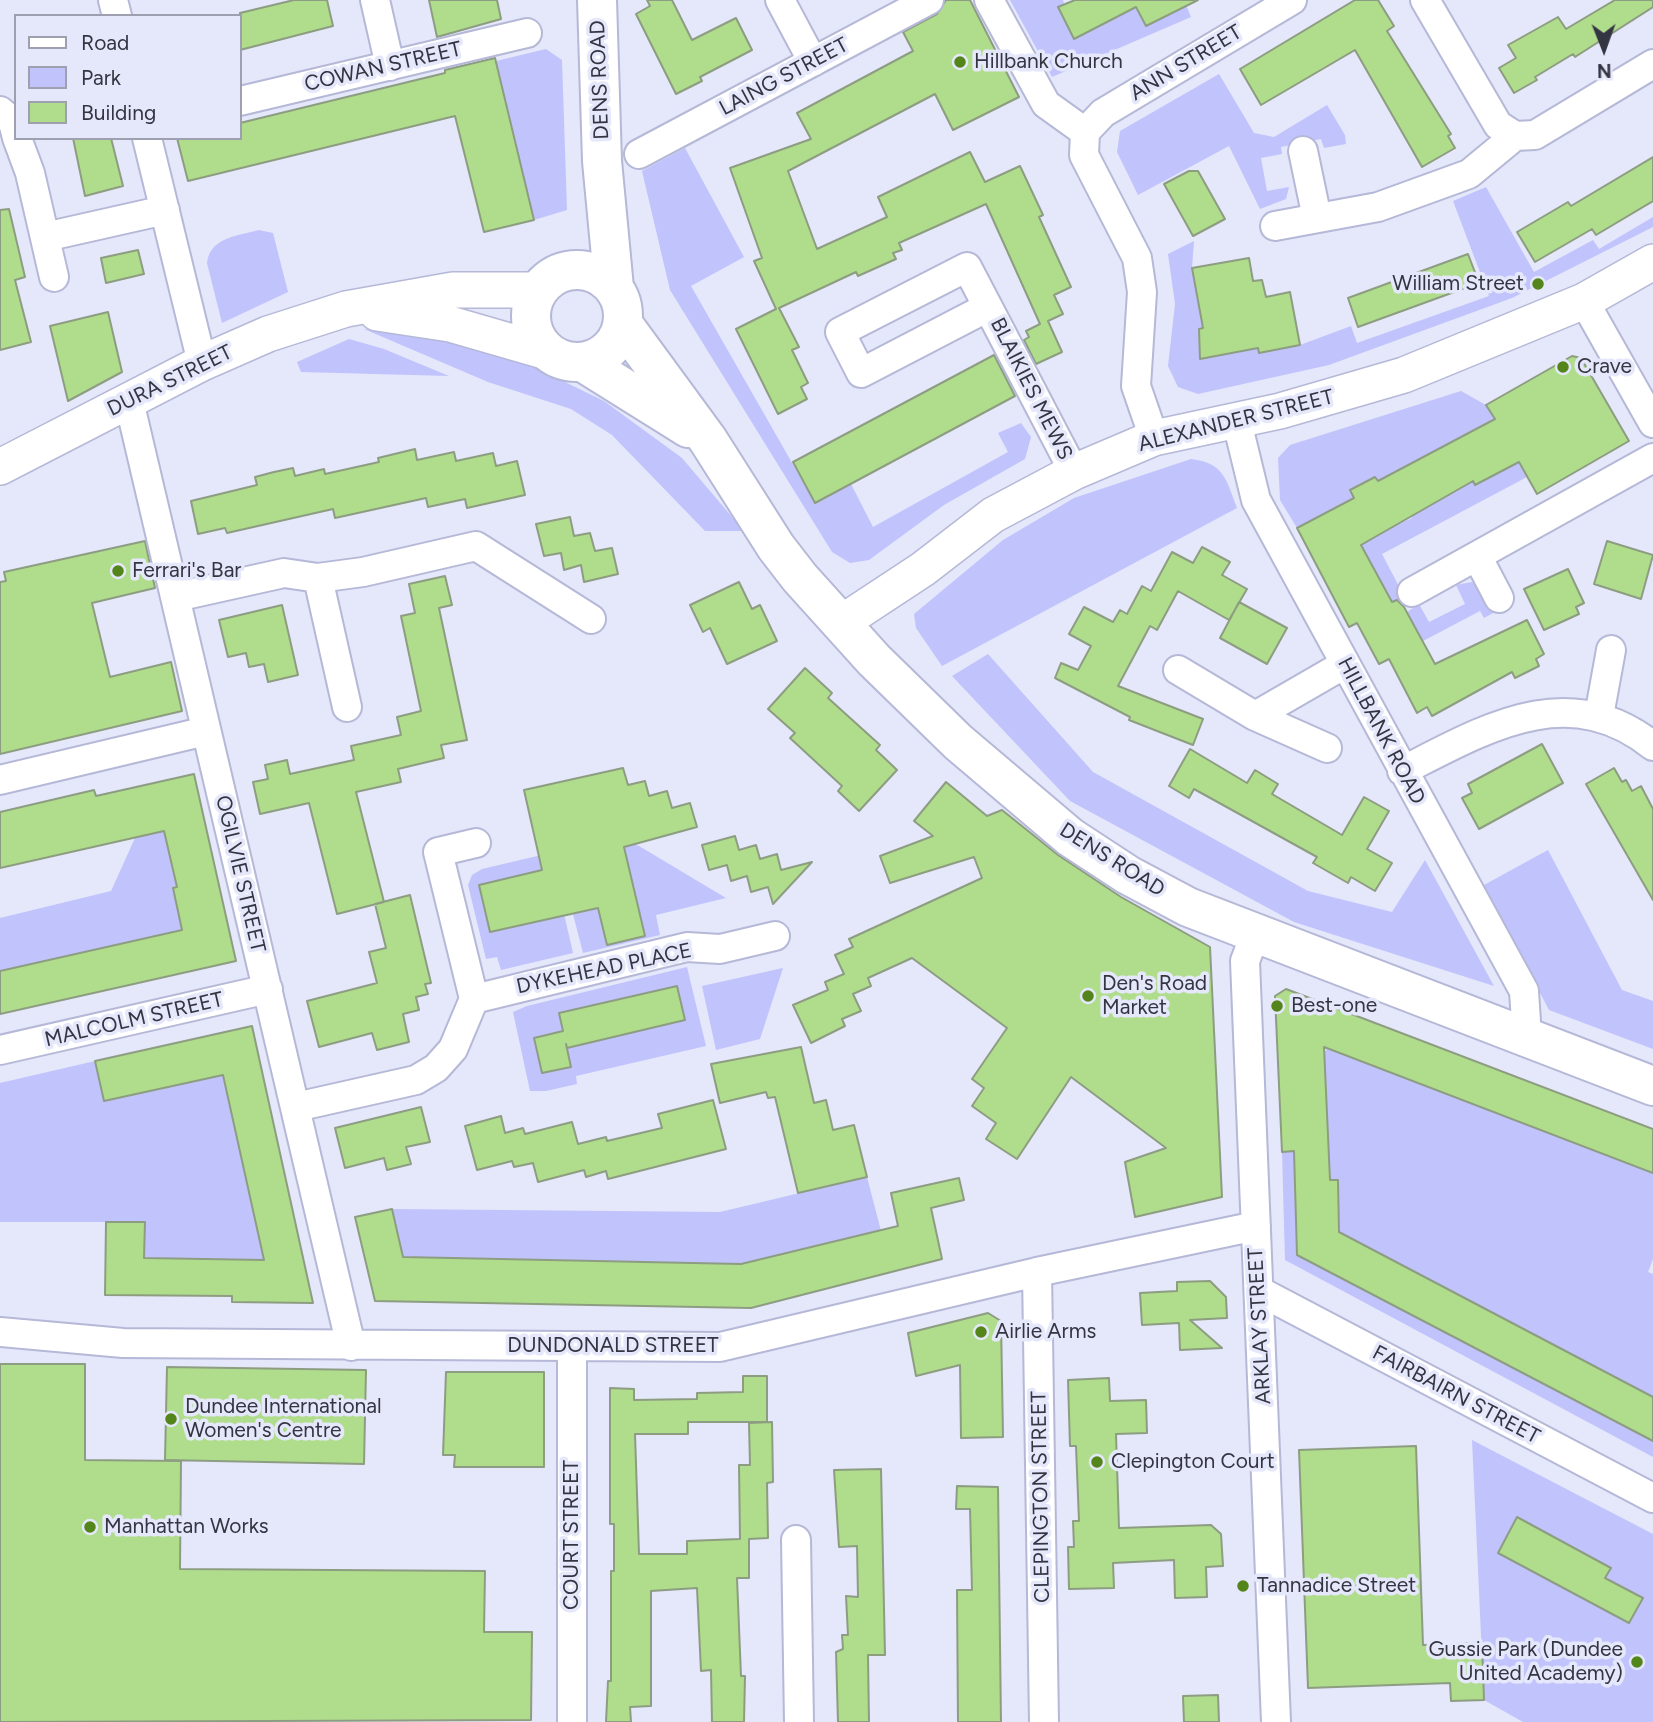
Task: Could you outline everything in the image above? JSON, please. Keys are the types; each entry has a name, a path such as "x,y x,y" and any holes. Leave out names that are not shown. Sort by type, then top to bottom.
{"main road":[{"name":"DENS ROAD","path":"597,0 602,161 619,306"},
{"name":"DENS ROAD","path":"602,161 574,270 596,274 708,440 776,547 841,623 958,742 1070,837 1128,875 1188,907 1653,1086"},
{"path":"547,352 532,329 530,315 539,290 548,280 574,270"},
{"path":"584,363 610,350 619,306"},
{"name":"DENS ROAD","path":"547,352 558,359 584,363 708,440"}],"street":[{"path":"375,0 390,66"},
{"path":"780,0 813,62"},
{"name":"LAING STREET","path":"639,154 929,0"},
{"path":"989,0 1046,104 1085,132 1084,155 1137,258 1142,292 1136,386 1154,438"},
{"name":"ANN STREET","path":"1085,132 1103,113 1292,0"},
{"path":"1425,0 1499,125 1515,136"},
{"name":"COWAN STREET","path":"242,101 527,33"},
{"path":"1275,226 1378,207 1469,174 1515,136 1535,135 1653,64"},
{"path":"0,111 13,121 14,126"},
{"path":"18,140 30,173 54,277"},
{"path":"148,140 202,363"},
{"path":"1303,151 1317,218"},
{"path":"45,237 165,210"},
{"name":"ALEXANDER STREET","path":"841,623 923,569 993,515 1073,472 1154,438 1237,422 1404,375 1584,301 1653,262"},
{"name":"BLAIKIES MEWS","path":"988,307 861,373 840,332 967,267 988,307 1073,472"},
{"name":"DURA STREET","path":"0,467 202,363 268,334 346,309 453,290 539,290"},
{"path":"1584,301 1653,423"},
{"name":"DURA STREET","path":"346,309 450,324 547,352"},
{"name":"OGILVIE STREET","path":"130,401 351,1346"},
{"name":"HILLBANK ROAD","path":"1237,422 1256,500 1524,991 1527,1037"},
{"path":"1412,592 1653,458"},
{"path":"176,597 284,573 318,578 363,572 476,546 591,619"},
{"path":"1477,556 1499,598"},
{"path":"318,578 346,707"},
{"path":"1599,716 1611,650"},
{"path":"1255,716 1345,664"},
{"path":"1178,670 1255,716 1327,748"},
{"path":"1402,771 1505,720 1552,711 1599,716 1637,733 1653,746"},
{"path":"0,780 206,731"},
{"path":"296,1107 416,1080 436,1068 453,1049 474,999 438,852 476,843"},
{"name":"ARKLAY STREET","path":"1256,932 1245,961 1276,1722"},
{"name":"DYKEHEAD PLACE","path":"474,999 687,947 720,949 775,936"},
{"name":"MALCOLM STREET","path":"0,1050 268,989"},
{"name":"DUNDONALD STREET","path":"0,1332 123,1343 720,1347 1037,1272 1256,1226"},
{"name":"CLEPINGTON STREET","path":"1037,1272 1044,1722"},
{"name":"FAIRBAIRN STREET","path":"1259,1291 1653,1498"},
{"name":"COURT STREET","path":"572,1347 572,1722"},
{"path":"796,1540 799,1722"}],"green space":[{"path":"1010,0 1063,0 1074,38 1136,7 1146,26 1174,12 1168,0 1184,0 1191,17 1052,77"},
{"path":"546,49 562,60 567,210 534,220 496,61"},
{"path":"1219,74 1254,133 1274,137 1327,105 1345,135 1346,144 1324,148 1321,139 1281,147 1282,154 1261,158 1267,191 1289,187 1286,199 1260,209 1229,146 1138,195 1117,152 1120,131"},
{"path":"685,148 744,257 691,286 815,503 851,484 873,527 1008,452 998,433 1021,423 1031,437 1025,459 944,505 869,560 850,563 832,552 670,290 642,171"},
{"path":"1486,187 1534,272 1593,240 1599,249 1653,217 1653,227 1512,298 1329,365 1198,394 1178,387 1168,366 1175,304 1168,254 1194,241 1192,268 1203,328 1199,329 1201,359 1258,348 1259,353 1300,345 1351,326 1357,343 1489,296 1453,201"},
{"path":"259,230 273,233 288,292 222,323 207,263 209,254 226,239"},
{"path":"364,329 435,333 499,350 604,401 682,458 744,531 705,531 612,435 571,409 488,382"},
{"path":"349,339 384,349 449,376 301,372 297,362"},
{"path":"1461,391 1486,405 1495,419 1378,481 1375,477 1351,490 1354,498 1297,528 1280,500 1278,458 1290,445"},
{"path":"1516,457 1527,477 1382,554 1404,596 1392,602 1361,545 1396,516 1401,523 1412,518 1410,514 1473,481 1475,485"},
{"path":"1191,459 1211,464 1222,474 1237,508 942,666 916,628 914,614 1003,540 1074,498"},
{"path":"1472,582 1484,590 1495,612 1484,618 1480,611 1423,641 1407,612 1419,604 1429,622 1465,604 1456,585"},
{"path":"988,654 1093,772 1308,891 1392,912 1425,860 1494,986 1294,922 1070,801 952,676"},
{"path":"164,831 177,887 173,889 186,929 0,971 0,918 111,891 135,838"},
{"path":"619,838 639,846 726,898 656,915 660,935 583,953 559,860"},
{"path":"1548,850 1622,990 1653,1001 1653,1049 1549,1010 1484,885"},
{"path":"550,853 573,953 501,970 497,957 486,959 468,885 472,875 482,869"},
{"path":"687,967 706,1046 576,1076 577,1084 546,1091 530,1091 513,1012 527,1006"},
{"path":"783,968 760,1039 716,1050 702,986"},
{"path":"1327,1049 1653,1173 1653,1259 1648,1272 1653,1274 1653,1457 1285,1260 1282,1152 1328,1149 1324,1053"},
{"path":"95,1061 105,1101 223,1075 264,1260 144,1258 144,1222 0,1222 0,1083"},
{"path":"867,1177 881,1231 741,1265 403,1257 392,1209 720,1212"},
{"path":"1472,1440 1653,1534 1653,1722 1523,1722 1484,1700"}],"building":[{"path":"294,0 327,0 333,26 242,49 240,13"},
{"path":"429,0 497,0 501,19 437,37"},
{"path":"647,0 672,0 692,40 736,18 752,50 700,77 702,81 676,94 636,14 650,6"},
{"path":"946,0 970,0 1019,97 953,130 935,94 788,171 817,249 887,217 878,197 970,152 985,182 1020,166 1043,215 1039,217 1071,287 1054,295 1063,314 1048,321 1062,352 1036,364 1024,340 1029,337 1026,331 1040,324 986,204 899,243 902,250 893,253 896,259 858,276 856,272 779,308 799,347 792,350 808,383 801,387 807,399 778,414 736,329 776,309 754,261 762,258 730,168 811,139 797,113 913,51 903,32 937,14"},
{"path":"1075,0 1198,0 1146,26 1136,7 1074,39 1058,7"},
{"path":"1355,0 1378,0 1394,26 1387,31 1451,134 1448,136 1455,148 1422,167 1355,50 1261,105 1240,69"},
{"path":"1615,0 1653,0 1653,7 1575,57 1573,54 1535,77 1537,80 1514,93 1499,68 1516,58 1508,45 1558,17 1566,29"},
{"path":"495,58 534,220 484,232 455,116 188,181 178,140 242,140 242,123 445,73 445,70"},
{"path":"73,140 112,140 123,186 85,196"},
{"path":"1653,157 1653,201 1596,235 1592,229 1535,262 1517,232 1568,202 1571,206"},
{"path":"1189,171 1198,171 1225,219 1193,236 1164,184"},
{"path":"9,209 25,277 15,280 31,342 0,350 0,210"},
{"path":"138,250 144,274 106,283 101,258"},
{"path":"1468,254 1479,283 1358,327 1348,298"},
{"path":"1249,258 1253,281 1262,280 1266,297 1290,292 1300,345 1259,353 1258,348 1200,359 1199,329 1203,328 1192,268"},
{"path":"108,312 122,372 68,401 50,326"},
{"path":"994,355 1015,396 815,503 793,462"},
{"path":"1572,356 1581,358 1629,441 1537,494 1519,462 1475,485 1473,481 1361,545 1392,602 1397,600 1404,607 1435,664 1527,620 1544,654 1536,659 1539,666 1515,678 1512,672 1432,716 1427,707 1417,713 1389,659 1379,664 1357,623 1349,627 1297,528 1354,498 1350,490 1375,477 1378,481 1495,419 1486,405"},
{"path":"415,449 417,460 454,452 456,461 493,453 496,466 517,461 525,495 467,508 465,499 428,507 426,498 335,518 333,509 227,533 225,528 198,534 191,501 257,485 255,477 274,472 293,468 295,476 324,469 325,474 379,462 378,458"},
{"path":"570,517 574,536 590,533 595,551 612,548 618,574 584,582 581,565 564,570 561,553 544,556 536,524"},
{"path":"145,541 155,588 92,603 110,677 171,662 182,711 0,754 0,582 6,581 4,572"},
{"path":"1607,541 1653,555 1641,599 1594,584"},
{"path":"1202,547 1230,562 1222,575 1247,589 1229,620 1178,591 1157,630 1150,626 1118,686 1203,719 1193,745 1129,720 1130,717 1055,678 1061,663 1078,670 1091,646 1069,634 1084,607 1113,622 1120,610 1127,614 1142,586 1151,591 1172,552 1193,563"},
{"path":"1568,569 1584,603 1576,607 1579,614 1544,630 1524,589"},
{"path":"445,576 452,605 439,608 467,740 441,745 444,758 398,769 401,782 356,792 384,902 337,914 309,803 260,814 253,782 268,779 265,765 287,760 290,774 354,760 351,746 401,735 397,717 421,711 401,616 415,613 409,584"},
{"path":"739,582 752,609 760,605 777,641 727,664 710,628 703,632 690,605"},
{"path":"1239,602 1287,628 1267,664 1220,638"},
{"path":"282,605 298,675 268,682 264,664 249,667 246,653 228,657 219,620"},
{"path":"805,668 832,693 828,698 880,745 876,750 897,770 859,811 838,791 842,786 790,738 795,733 768,709"},
{"path":"1542,744 1563,783 1479,829 1462,798 1472,793 1468,784"},
{"path":"1190,749 1247,783 1255,770 1278,784 1272,794 1342,835 1364,797 1389,811 1367,849 1392,863 1375,891 1351,877 1348,883 1313,863 1317,857 1194,789 1189,798 1169,786"},
{"path":"623,768 628,785 645,781 649,796 667,791 672,808 690,803 697,827 624,847 645,936 607,945 598,908 490,932 479,885 542,870 524,790"},
{"path":"1614,768 1622,782 1626,780 1632,791 1641,786 1653,809 1653,900 1586,784"},
{"path":"194,774 236,961 0,1014 0,971 182,930 173,888 177,887 164,831 0,868 0,812 94,790 96,796"},
{"name":"Den's Road Market","path":"946,782 987,816 1002,810 1058,855 1121,897 1210,947 1222,1197 1135,1217 1125,1162 1166,1148 1071,1077 1017,1159 986,1139 996,1123 972,1106 984,1088 972,1079 1007,1028 912,958 868,978 871,986 853,994 861,1011 842,1019 845,1026 811,1043 793,1005 828,990 825,982 844,974 835,955 853,947 849,939 982,878 974,857 890,883 880,856 933,836 914,821"},
{"path":"735,836 739,850 756,845 760,859 777,854 781,870 812,862 773,904 768,887 751,892 747,876 731,881 727,865 709,870 702,845"},
{"path":"410,895 431,983 425,984 428,994 416,997 419,1010 403,1014 409,1042 377,1050 372,1033 319,1047 307,1001 377,983 369,952 386,948 375,904"},
{"path":"677,986 685,1020 567,1048 566,1044 571,1067 542,1073 534,1038 563,1031 559,1013"},
{"path":"1286,989 1653,1129 1653,1173 1324,1047 1330,1180 1338,1180 1339,1232 1653,1397 1653,1441 1297,1255 1294,1151 1282,1152 1275,996"},
{"path":"252,1026 313,1303 232,1302 232,1296 105,1295 106,1222 145,1222 144,1258 264,1260 223,1075 104,1101 95,1061"},
{"path":"801,1047 814,1103 826,1100 833,1130 854,1125 867,1177 798,1193 775,1097 768,1098 766,1092 720,1103 711,1064"},
{"path":"713,1100 726,1149 608,1179 606,1171 586,1177 584,1170 538,1182 533,1163 514,1167 512,1161 477,1170 465,1126 501,1116 505,1133 523,1128 525,1134 572,1122 578,1144 606,1137 607,1141 662,1128 658,1114"},
{"path":"421,1107 430,1142 406,1147 411,1164 387,1170 384,1158 345,1168 335,1128"},
{"path":"959,1178 964,1200 931,1208 942,1259 751,1308 375,1301 355,1217 392,1209 403,1257 741,1264 898,1226 891,1193"},
{"path":"1210,1281 1226,1297 1227,1318 1190,1320 1222,1348 1180,1350 1179,1323 1142,1325 1140,1293 1177,1291 1177,1282"},
{"path":"988,1313 1001,1321 1003,1437 961,1438 960,1365 916,1376 908,1333"},
{"name":"Manhattan Works","path":"0,1364 85,1364 85,1460 181,1461 180,1569 485,1571 484,1632 532,1632 531,1720 0,1722"},
{"path":"167,1367 366,1370 364,1464 165,1460"},
{"path":"446,1372 544,1372 544,1467 454,1467 455,1455 443,1455"},
{"path":"743,1376 767,1376 767,1422 688,1422 688,1434 635,1434 639,1554 687,1554 687,1541 740,1539 739,1465 750,1465 749,1423 772,1422 773,1482 767,1483 768,1538 749,1539 749,1578 737,1578 741,1676 745,1676 744,1722 712,1722 711,1670 701,1671 697,1588 651,1591 651,1706 630,1707 631,1722 606,1722 608,1681 611,1681 611,1571 614,1571 614,1524 610,1524 610,1388 634,1389 634,1400 697,1399 697,1393 743,1392"},
{"path":"1109,1378 1110,1401 1146,1400 1147,1433 1116,1434 1119,1528 1211,1525 1221,1534 1223,1566 1206,1567 1207,1597 1175,1598 1174,1560 1113,1563 1114,1588 1069,1589 1068,1547 1074,1547 1073,1521 1079,1521 1076,1446 1070,1446 1068,1380"},
{"path":"1416,1446 1423,1645 1482,1643 1484,1700 1451,1701 1450,1683 1308,1688 1299,1450"},
{"path":"881,1469 885,1655 868,1655 869,1722 838,1722 836,1652 843,1649 842,1635 848,1635 846,1596 858,1597 857,1546 839,1547 834,1470"},
{"path":"957,1486 998,1487 1001,1722 958,1722 957,1590 972,1590 970,1509 956,1509"},
{"path":"1517,1517 1611,1568 1605,1578 1643,1598 1629,1623 1498,1553"},
{"path":"1218,1695 1219,1722 1184,1722 1183,1696"}],"place":[{"name":"Hillbank Church","path":"960,62"},
{"name":"William Street","path":"1538,284"},
{"name":"Crave","path":"1563,367"},
{"name":"Ferrari's Bar","path":"118,571"},
{"name":"Den's Road Market","path":"1088,996"},
{"name":"Best-one","path":"1277,1006"},
{"name":"Airlie Arms","path":"981,1332"},
{"name":"Dundee International Women's Centre","path":"171,1419"},
{"name":"Clepington Court","path":"1097,1462"},
{"name":"Manhattan Works","path":"90,1527"},
{"name":"Tannadice Street","path":"1243,1586"},
{"name":"Gussie Park (Dundee United Academy)","path":"1637,1662"}]}
